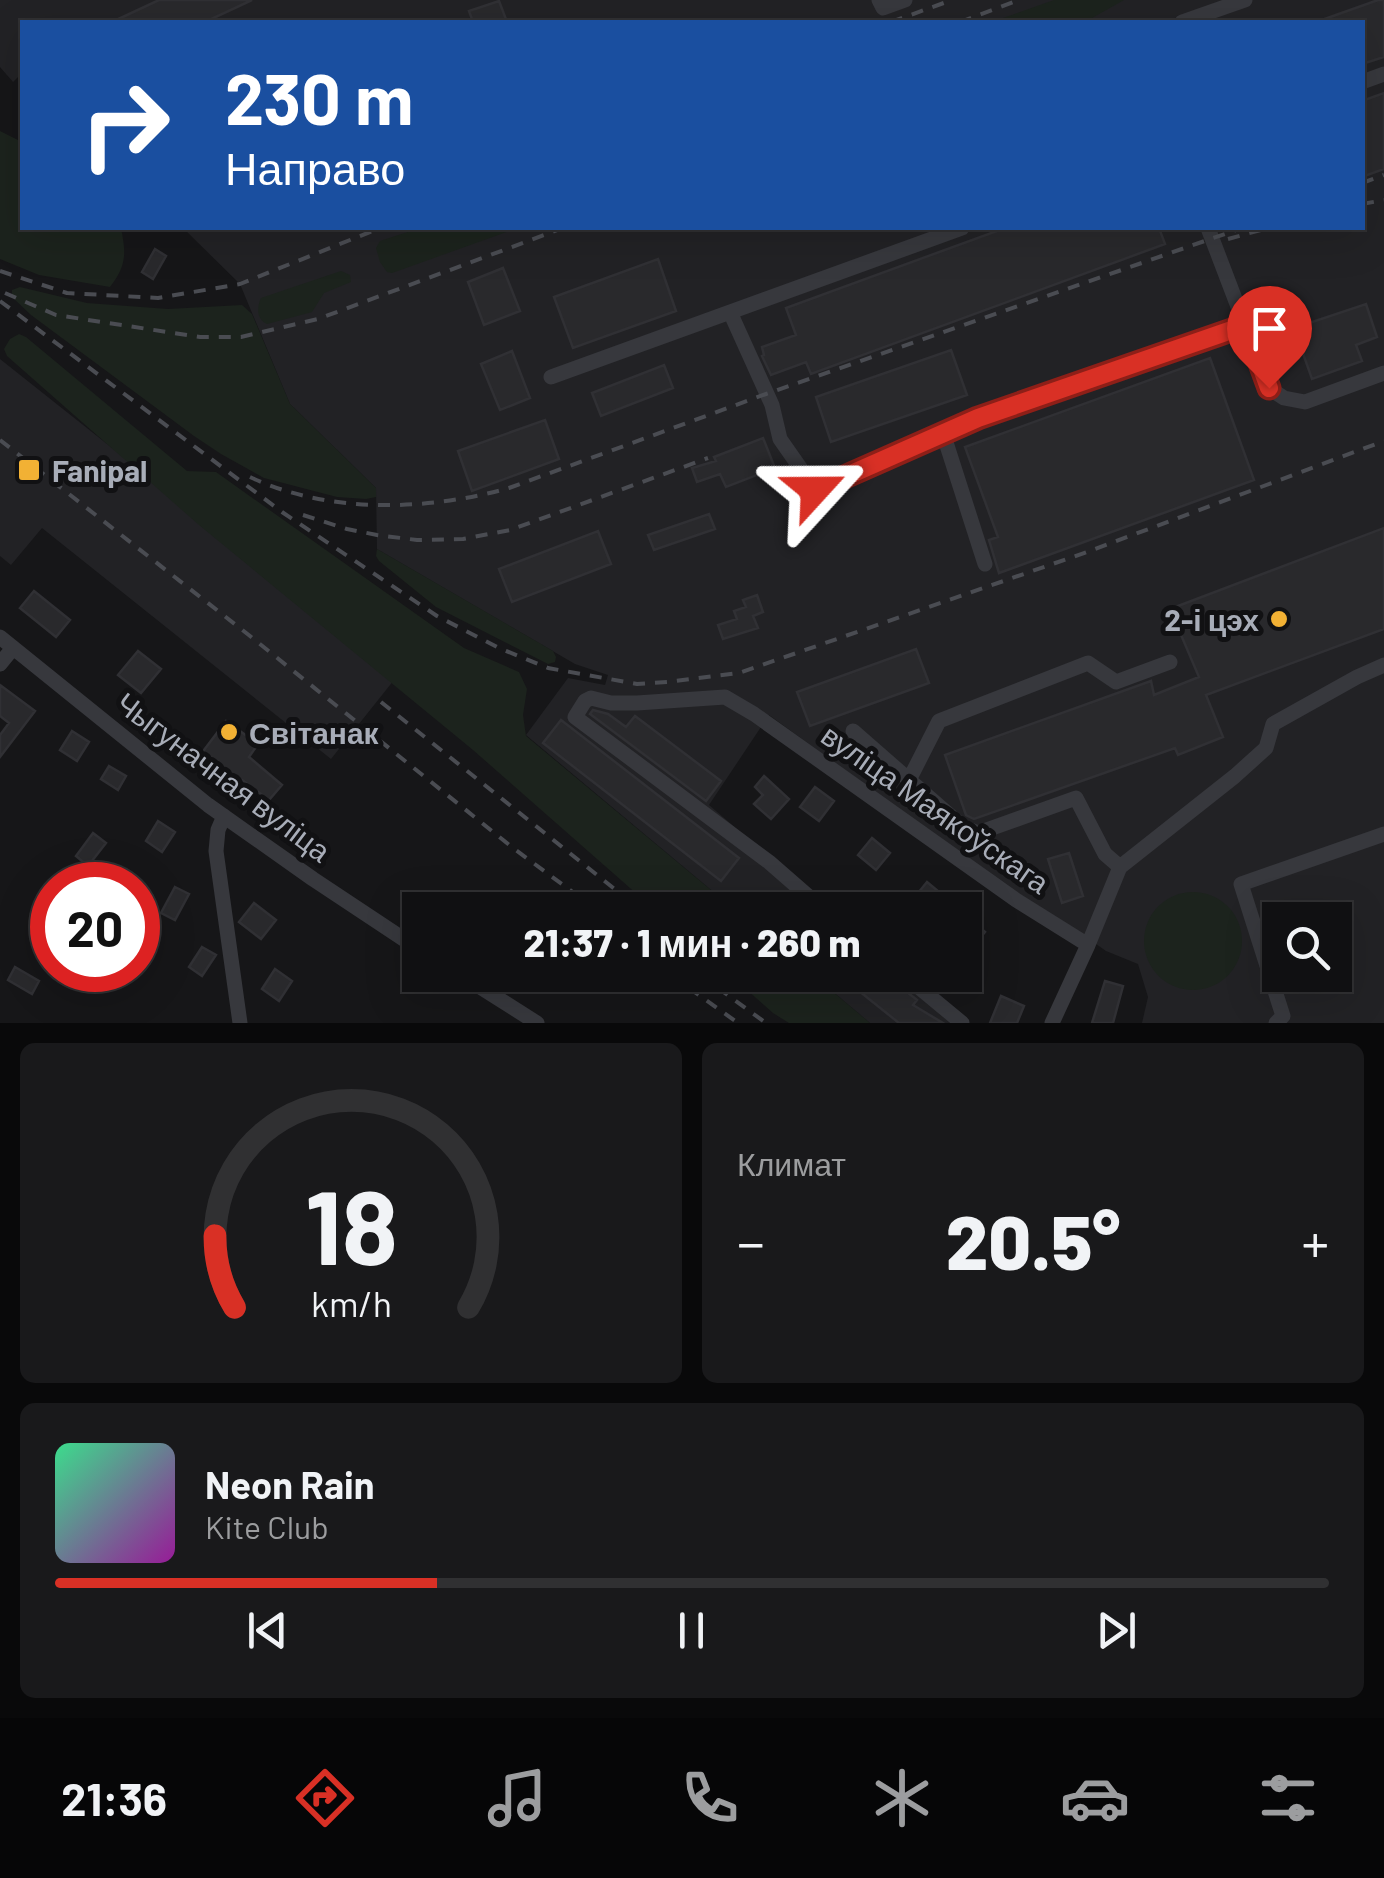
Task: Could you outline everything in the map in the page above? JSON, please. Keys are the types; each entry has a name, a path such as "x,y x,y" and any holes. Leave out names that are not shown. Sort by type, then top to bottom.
{"street":[{"path":"880,0 883,8 904,0"},
{"path":"1188,20 1245,0"},
{"path":"551,378 956,230"},
{"path":"1209,230 1269,388 1284,398 1304,402 1384,373"},
{"path":"730,312 772,405 780,438 815,490 978,418 1246,325"},
{"path":"943,432 985,564"},
{"path":"0,664 7,642"},
{"name":"Чыгуначная вуліца","path":"7,642 224,816 402,938"},
{"path":"909,780 938,721 1088,663 1116,682 1170,662"},
{"path":"1052,1023 1120,867 1266,748 1273,724 1384,665"},
{"name":"вуліца Маякоўскага","path":"803,892 575,717 585,701 591,698 638,704 725,697 1016,900 1088,945"},
{"path":"853,731 963,827 978,833 1076,798 1104,854 1120,867"},
{"path":"224,816 216,852 240,1023"},
{"path":"1276,1023 1283,1016 1241,884 1384,834"},
{"path":"487,992 537,1023"},
{"path":"925,992 962,1023"}],"shaded area":[{"path":"0,0 1384,0 1384,1023 1142,1023 1148,997 1138,964 1106,951 1042,913 769,715 709,805 810,892 714,892 526,735 568,678 605,685 608,675 575,664 377,549 376,488 290,404 240,284 185,230 1365,230 1365,20 20,20 20,75 13,82 0,67"},
{"path":"1054,0 1124,0 1089,20 998,20"},
{"path":"0,131 20,141 20,230 121,230 124,259 110,287 39,275 0,259"},
{"path":"414,230 512,230 392,273 380,262 376,248 380,241"},
{"path":"341,271 350,275 351,282 324,293 312,312 267,324 259,316 261,298"},
{"path":"20,287 87,303 168,309 242,305 252,314 290,404 376,488 376,497 337,497 264,478 221,454 31,315 12,297 12,290"},
{"path":"19,334 26,337 187,471 216,472 464,648 519,672 527,689 523,715 526,736 713,892 635,892 473,750 199,525 7,356 4,349"},
{"path":"0,359 398,675 331,759 42,528 11,565 0,556"},
{"path":"377,549 553,651 555,662 548,664 436,607 379,561"},
{"path":"1193,892 1212,896 1228,906 1238,922 1242,941 1238,960 1228,976 1212,986 1193,990 1174,986 1158,976 1148,960 1144,941 1148,922 1158,906 1174,896"},
{"path":"749,992 833,992 870,1023 789,1023"},
{"path":"833,992 926,992 952,1023 870,1023"}],"building":[{"path":"159,0 252,0 209,20 116,20"},
{"path":"1384,0 1384,57 1365,63 1365,20 1322,20"},
{"path":"499,1 506,20 472,20 469,11"},
{"path":"1384,93 1384,169 1365,176 1365,100"},
{"path":"1000,230 1160,230 1165,244 811,374 806,362 771,375 762,356 762,347 796,335 786,308"},
{"path":"155,249 166,256 153,279 142,272"},
{"path":"658,259 676,311 573,348 554,297"},
{"path":"503,268 520,311 484,325 468,282"},
{"path":"1366,304 1377,337 1356,345 1362,361 1312,379 1294,328"},
{"path":"951,350 967,395 831,442 816,397"},
{"path":"512,351 530,398 500,410 481,364"},
{"path":"1210,358 1254,480 999,573 989,540 998,537 965,447"},
{"path":"664,365 673,388 601,416 592,393"},
{"path":"545,420 559,459 472,491 458,451"},
{"path":"763,438 775,468 726,487 720,474 697,482 692,468"},
{"path":"709,514 715,529 654,550 648,535"},
{"path":"1384,528 1384,629 1206,695 1223,737 1178,755 1175,748 974,819 966,815 945,755 1151,681 1154,695 1199,677 1170,609"},
{"path":"598,531 611,564 512,602 499,569"},
{"path":"34,591 70,620 56,637 20,608"},
{"path":"757,595 763,612 753,616 758,628 723,639 718,625 737,619 734,611 746,607 743,600"},
{"path":"916,649 929,683 810,726 797,692"},
{"path":"138,651 161,669 141,693 118,675"},
{"path":"0,685 35,711 0,757 0,735 9,723 0,716"},
{"path":"593,710 608,714 626,727 635,716 721,781 706,801 590,714"},
{"path":"561,720 739,858 721,881 543,743"},
{"path":"226,721 258,744 249,757 282,785 269,800 238,777 233,783 223,776 218,782 201,770 206,764 198,758"},
{"path":"72,731 89,742 77,761 60,750"},
{"path":"109,766 126,776 118,790 101,779"},
{"path":"764,776 789,799 771,819 754,804 763,795 755,787"},
{"path":"815,787 834,801 819,821 800,807"},
{"path":"158,821 175,832 162,852 146,841"},
{"path":"93,833 106,843 91,862 76,856"},
{"path":"872,838 890,853 876,870 858,855"},
{"path":"1069,853 1083,896 1062,903 1048,859"},
{"path":"927,882 939,892 919,892"},
{"path":"175,887 189,894 175,920 161,913"},
{"path":"254,903 276,920 261,939 239,922"},
{"path":"202,947 216,955 202,976 189,967"},
{"path":"15,967 30,976 30,992 33,992 32,994 8,980"},
{"path":"275,969 292,981 279,1001 262,989"},
{"path":"1105,981 1123,986 1113,1023 1092,1023"},
{"path":"860,992 907,992 917,1000 913,1005 943,1023 899,1023"},
{"path":"1001,996 1024,1006 1017,1023 990,1023"}],"railway":[{"path":"897,20 952,0"},
{"path":"965,20 1019,0"},
{"path":"1365,182 1384,175"},
{"path":"1365,203 1384,200"},
{"path":"0,271 67,293 158,298 240,284 375,230"},
{"path":"5,293 56,315 200,337 241,337 318,319 558,230"},
{"path":"250,477 312,498 345,503 412,504 478,496 1236,230"},
{"path":"1228,239 1261,230"},
{"path":"0,301 282,512 437,616 548,668 637,684 739,673 1087,552 1384,441"},
{"path":"0,440 573,892"},
{"path":"303,515 377,535 417,540 463,539 510,530 708,458"},
{"path":"381,702 618,892"},
{"path":"695,992 738,1023"},
{"path":"723,992 766,1023"}],"place":[{"name":"Fanipal","path":"29,470"},
{"name":"2-і цэх","path":"1279,619"},
{"name":"Світанак","path":"229,732"}],"route":[{"path":"815,490 978,418 1246,325 1269,388"}]}
